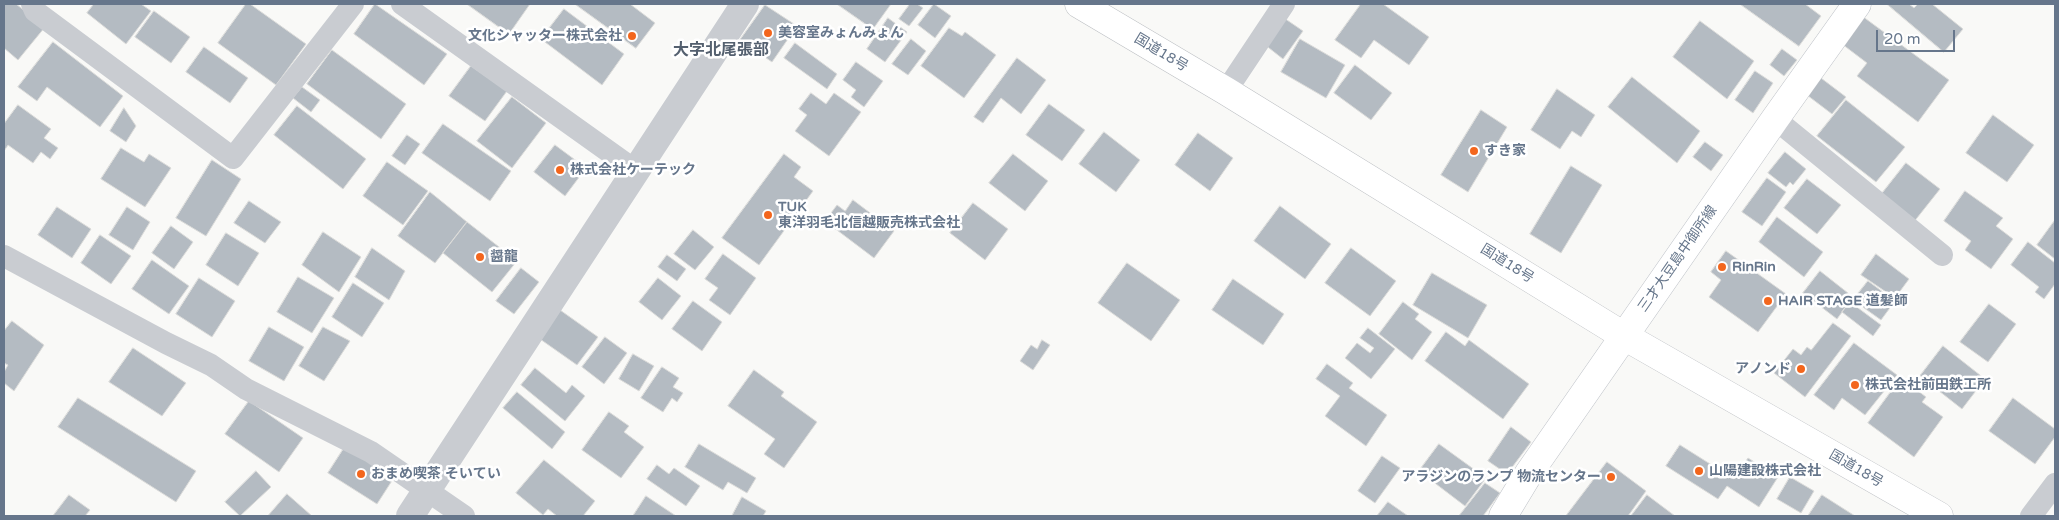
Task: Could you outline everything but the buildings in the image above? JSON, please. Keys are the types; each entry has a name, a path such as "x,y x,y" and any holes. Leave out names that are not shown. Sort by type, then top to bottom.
{"main road":[{"name":"国道18号","path":"1079,4 1226,91 1624,336 1939,516"},
{"name":"三才大豆島中御所線","path":"1503,516 1529,473 1774,119 1857,4"}],"street":[{"path":"32,4 35,11 233,158 353,4"},
{"path":"402,4 636,171"},
{"path":"410,516 745,4"},
{"path":"1226,91 1284,4"},
{"path":"1774,119 1942,255"},
{"path":"4,256 211,366 246,389 371,452 464,516"},
{"path":"2031,516 2055,484"}],"place":[{"name":"美容室みょんみょん","path":"768,33"},
{"name":"文化シャッター株式会社","path":"632,36"},
{"name":"すき家","path":"1474,151"},
{"name":"株式会社ケーテック","path":"560,170"},
{"name":"TUK 東洋羽毛北信越販売株式会社","path":"768,215"},
{"name":"醤龍","path":"480,257"},
{"name":"RinRin","path":"1722,267"},
{"name":"HAIR STAGE 道髪師","path":"1768,301"},
{"name":"アノンド","path":"1801,369"},
{"name":"株式会社前田鉄工所","path":"1855,385"},
{"name":"山陽建設株式会社","path":"1699,471"},
{"name":"おまめ喫茶 そいてい","path":"361,474"},
{"name":"アラジンのランプ 物流センター","path":"1611,477"}],"district":[{"name":"大字北尾張部","path":"721,51"}]}
